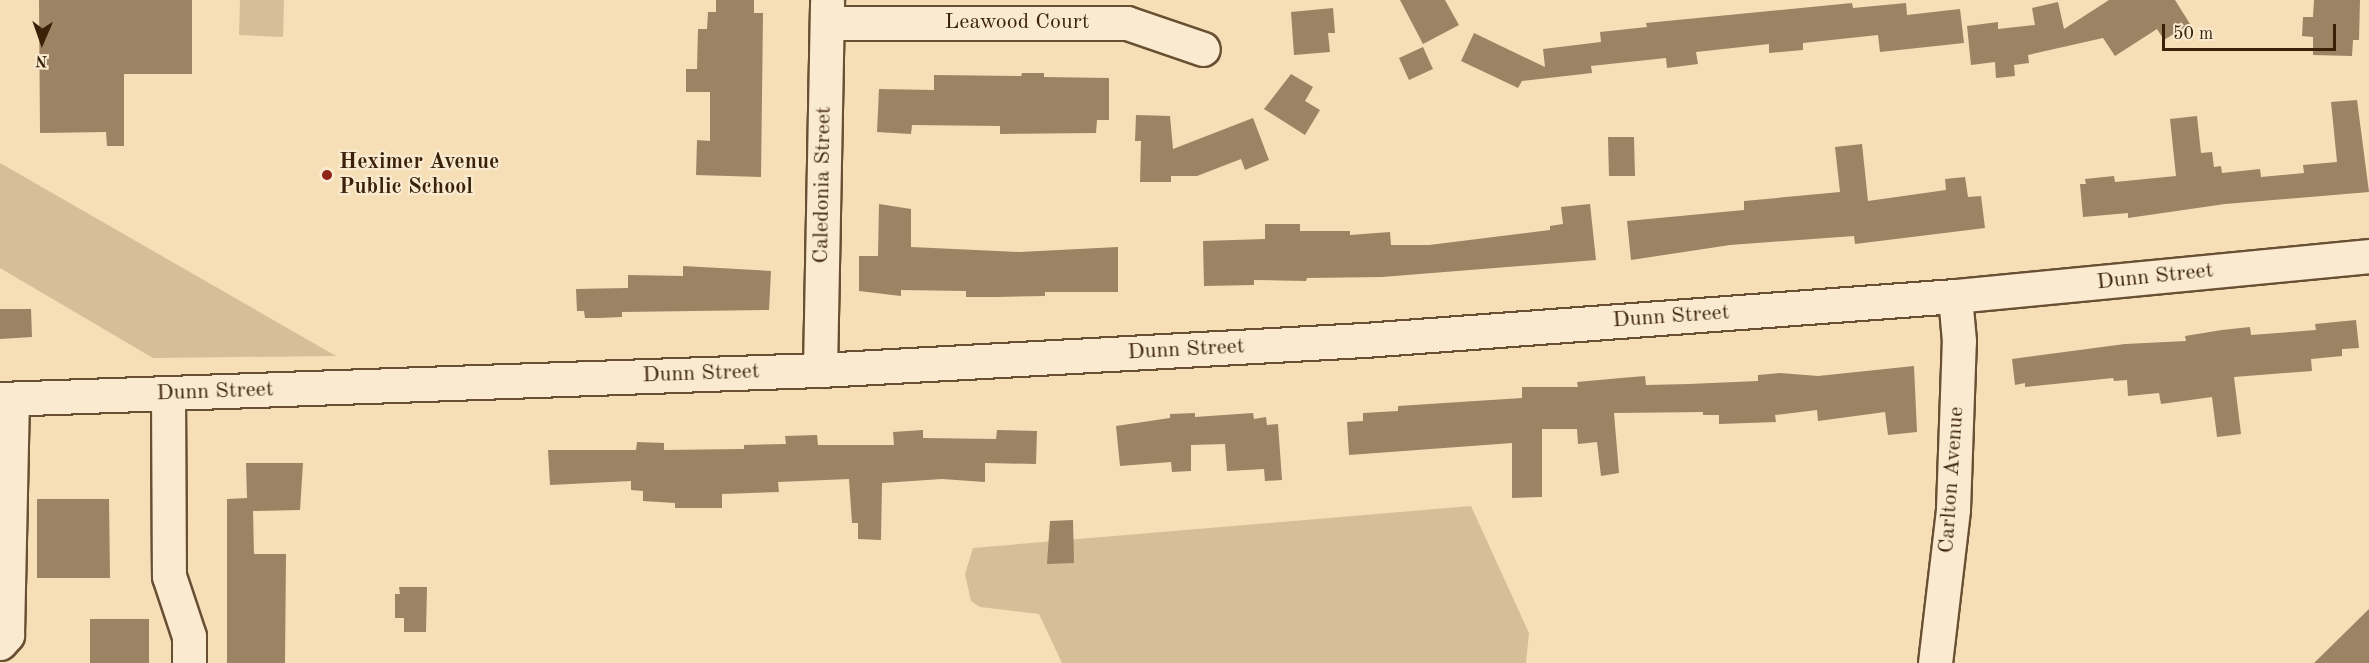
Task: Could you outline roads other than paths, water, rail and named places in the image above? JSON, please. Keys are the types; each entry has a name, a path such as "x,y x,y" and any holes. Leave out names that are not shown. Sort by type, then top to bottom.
{"street":[{"name":"Leawood Court","path":"827,11 1127,23 1203,49"},
{"name":"Caledonia Street","path":"820,370 827,11"},
{"name":"Dunn Street","path":"6,399 820,370 1376,339 1955,296 2369,256"},
{"name":"Carlton Avenue","path":"1935,663 1953,509 1959,341 1955,296"},
{"path":"168,394 169,576 189,636 189,663"},
{"path":"0,643 7,635 6,399"}],"place":[{"name":"Heximer Avenue Public School","path":"327,175"}]}
